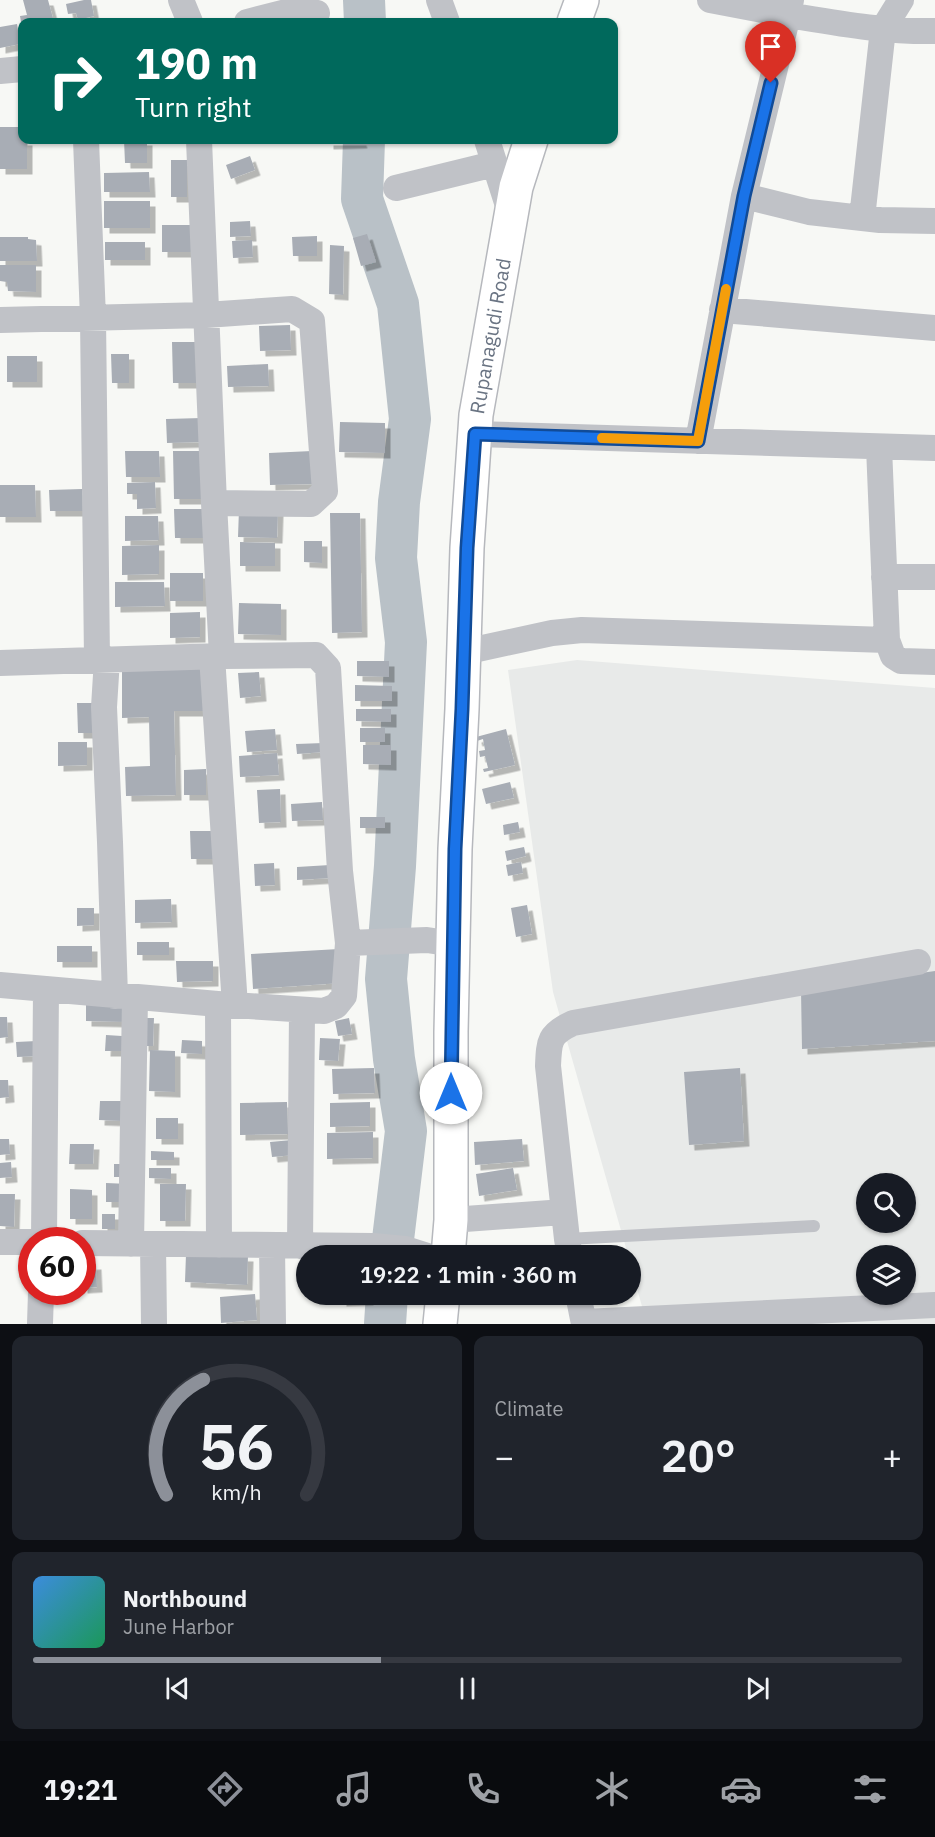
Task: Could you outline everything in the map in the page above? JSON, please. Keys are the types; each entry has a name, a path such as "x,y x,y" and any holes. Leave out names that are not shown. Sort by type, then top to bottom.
{"main road":[{"path":"575,18 582,0"},
{"name":"Rupanagudi Road","path":"449,1245 451,1220 451,1032 440,942 455,849 467,548 476,415 516,187 530,144"},
{"path":"440,1324 442,1305"}],"street":[{"path":"182,0 189,18"},
{"path":"439,0 446,18"},
{"path":"710,0 789,8 883,29 912,32 935,31"},
{"path":"862,218 883,29 901,0"},
{"path":"698,441 744,196 789,8"},
{"path":"263,18 298,9 317,13"},
{"path":"0,71 18,69"},
{"path":"86,144 110,842 125,997 142,1244 154,1324"},
{"path":"199,144 214,503 226,1005 219,1245"},
{"path":"488,144 511,215"},
{"path":"396,188 495,164"},
{"path":"744,196 809,212 862,218 935,221"},
{"path":"0,320 206,315 292,309 312,321 325,491 311,504 214,503"},
{"path":"722,310 935,328"},
{"path":"475,434 935,448"},
{"path":"879,447 887,640 893,656 901,660 935,662"},
{"path":"884,577 935,577"},
{"path":"464,652 552,633 582,630 887,640"},
{"path":"0,663 316,655 328,668 340,871 348,943 344,996 336,1006 324,1011 125,997 0,985"},
{"path":"348,943 440,942"},
{"path":"568,1245 548,1066 549,1045 557,1030 573,1023 918,962"},
{"path":"44,1227 46,989"},
{"path":"300,1245 302,1011"},
{"path":"451,1220 564,1212"},
{"path":"0,1242 18,1242"},
{"path":"96,1243 296,1246"},
{"path":"272,1246 273,1324"},
{"path":"40,1324 41,1305"},
{"path":"580,1305 584,1323 935,1305"}],"lane":[{"path":"591,1245 814,1226"}],"shaded area":[{"path":"577,660 935,688 935,1324 647,1324 641,1303 641,1245 625,1245 553,992 508,670"}],"building":[{"path":"23,0 48,0 53,18 20,18 20,16 27,15"},
{"path":"91,0 94,16 77,18 76,13 68,14 66,4"},
{"path":"17,24 18,44 0,48 0,27"},
{"path":"0,127 18,127 18,144 27,144 27,169 0,169"},
{"path":"124,144 147,144 147,163 125,163"},
{"path":"250,156 255,170 231,179 226,165"},
{"path":"171,160 187,160 187,197 171,197"},
{"path":"149,172 150,192 104,192 104,173"},
{"path":"104,201 150,201 150,228 104,228"},
{"path":"250,221 251,236 230,237 230,222"},
{"path":"162,225 194,225 194,252 162,252"},
{"path":"367,234 376,262 361,266 353,238"},
{"path":"317,236 317,256 293,256 292,237"},
{"path":"0,237 28,237 28,239 36,240 37,261 0,261"},
{"path":"252,240 253,257 233,258 232,241"},
{"path":"105,242 145,242 145,260 105,260"},
{"path":"330,245 344,246 343,295 329,294"},
{"path":"0,265 36,265 36,292 8,291 7,282 0,281"},
{"path":"290,325 291,350 260,351 259,326"},
{"path":"172,342 197,342 198,383 173,383"},
{"path":"111,354 129,354 129,383 112,383"},
{"path":"7,356 37,356 37,382 7,382"},
{"path":"268,364 269,386 228,387 227,366"},
{"path":"202,418 202,442 167,443 166,419"},
{"path":"340,422 385,423 385,453 339,452"},
{"path":"125,451 159,451 160,477 126,477"},
{"path":"173,451 201,451 202,499 174,499"},
{"path":"312,451 313,484 270,485 269,453"},
{"path":"155,482 156,508 137,509 137,494 127,494 127,483"},
{"path":"0,485 35,485 36,517 0,517"},
{"path":"82,489 83,511 50,511 49,490"},
{"path":"174,509 207,509 208,538 175,538"},
{"path":"239,509 278,510 277,538 238,537"},
{"path":"330,513 360,513 362,632 332,633"},
{"path":"125,516 158,516 159,540 125,541"},
{"path":"304,541 322,541 322,563 304,562"},
{"path":"240,542 275,543 275,566 240,566"},
{"path":"159,545 159,574 122,575 122,546"},
{"path":"170,573 203,573 203,601 170,601"},
{"path":"115,582 164,582 165,606 115,607"},
{"path":"239,603 281,604 281,635 238,634"},
{"path":"200,612 200,637 170,638 170,613"},
{"path":"357,661 389,661 389,677 357,676"},
{"path":"206,666 207,711 174,711 176,795 126,796 125,767 150,766 149,717 122,718 122,667"},
{"path":"259,672 261,696 240,698 238,673"},
{"path":"355,685 392,686 392,701 355,701"},
{"path":"77,703 93,703 93,733 78,733"},
{"path":"356,709 391,709 391,722 356,721"},
{"path":"360,728 385,728 385,742 360,742"},
{"path":"275,729 277,750 247,752 245,731"},
{"path":"506,729 515,765 484,772 483,769 488,768 485,756 480,757 479,751 485,750 483,739 477,741 476,737"},
{"path":"58,742 87,742 87,765 58,766"},
{"path":"324,743 324,752 297,754 296,744"},
{"path":"363,745 391,745 391,765 363,764"},
{"path":"277,753 279,775 240,777 239,756"},
{"path":"206,769 206,795 184,795 184,770"},
{"path":"510,782 514,798 486,804 482,789"},
{"path":"280,789 281,822 259,823 257,790"},
{"path":"322,802 323,820 292,821 291,804"},
{"path":"360,817 385,817 385,828 360,828"},
{"path":"518,822 520,832 504,835 503,825"},
{"path":"190,831 214,831 214,859 191,859"},
{"path":"524,847 526,856 507,861 505,851"},
{"path":"521,862 523,873 508,876 506,865"},
{"path":"274,863 275,885 255,886 254,864"},
{"path":"330,865 331,878 297,880 297,867"},
{"path":"171,899 172,922 135,923 135,900"},
{"path":"527,905 532,934 516,937 511,908"},
{"path":"77,908 94,908 94,925 77,926"},
{"path":"137,942 169,942 169,955 137,955"},
{"path":"57,946 92,946 92,962 57,962"},
{"path":"339,949 341,983 253,989 251,954"},
{"path":"176,961 213,961 213,981 177,982"},
{"path":"935,971 935,1041 802,1049 801,990"},
{"path":"86,1003 126,1004 126,1022 86,1021"},
{"path":"0,1017 7,1017 8,1037 0,1038"},
{"path":"143,1018 154,1018 153,1046 143,1046"},
{"path":"349,1018 352,1034 338,1036 335,1021"},
{"path":"106,1035 122,1036 122,1051 105,1051"},
{"path":"320,1038 340,1039 338,1061 319,1060"},
{"path":"182,1040 202,1041 202,1054 181,1053"},
{"path":"37,1041 38,1056 17,1057 16,1042"},
{"path":"150,1050 175,1051 175,1092 149,1091"},
{"path":"374,1068 375,1093 333,1094 332,1069"},
{"path":"740,1068 744,1141 689,1145 684,1072"},
{"path":"0,1080 8,1080 9,1097 0,1098"},
{"path":"100,1101 124,1101 124,1121 99,1120"},
{"path":"287,1102 288,1134 240,1135 240,1103"},
{"path":"370,1102 370,1126 330,1127 330,1103"},
{"path":"156,1118 178,1118 178,1139 156,1139"},
{"path":"373,1132 373,1158 327,1159 327,1133"},
{"path":"0,1139 9,1139 10,1154 0,1155"},
{"path":"522,1139 524,1161 475,1165 474,1142"},
{"path":"292,1140 294,1155 272,1157 270,1142"},
{"path":"70,1144 94,1144 93,1164 69,1164"},
{"path":"151,1151 174,1152 174,1160 151,1160"},
{"path":"11,1162 12,1177 0,1178 0,1163"},
{"path":"114,1164 127,1164 127,1177 114,1177"},
{"path":"149,1168 171,1168 171,1179 149,1178"},
{"path":"513,1168 517,1190 479,1196 476,1174"},
{"path":"106,1183 129,1184 129,1202 106,1202"},
{"path":"160,1184 186,1184 185,1221 160,1221"},
{"path":"70,1189 92,1190 92,1219 70,1219"},
{"path":"0,1194 15,1194 14,1227 0,1226"},
{"path":"102,1214 115,1214 115,1229 102,1229"},
{"path":"186,1254 248,1256 247,1285 185,1282"},
{"path":"255,1294 257,1320 221,1323 220,1297"}],"waterway":[{"path":"364,0 365,18"},
{"path":"364,144 362,199 398,304 410,419 399,502 396,558 406,642 395,866 386,979 394,1059 406,1131 392,1245"},
{"path":"385,1324 386,1305"}],"slow traffic":[{"path":"602,438 698,441 726,289"}],"route":[{"path":"451,1093 455,849 467,548 475,434 698,441 744,196 771,83"}]}
